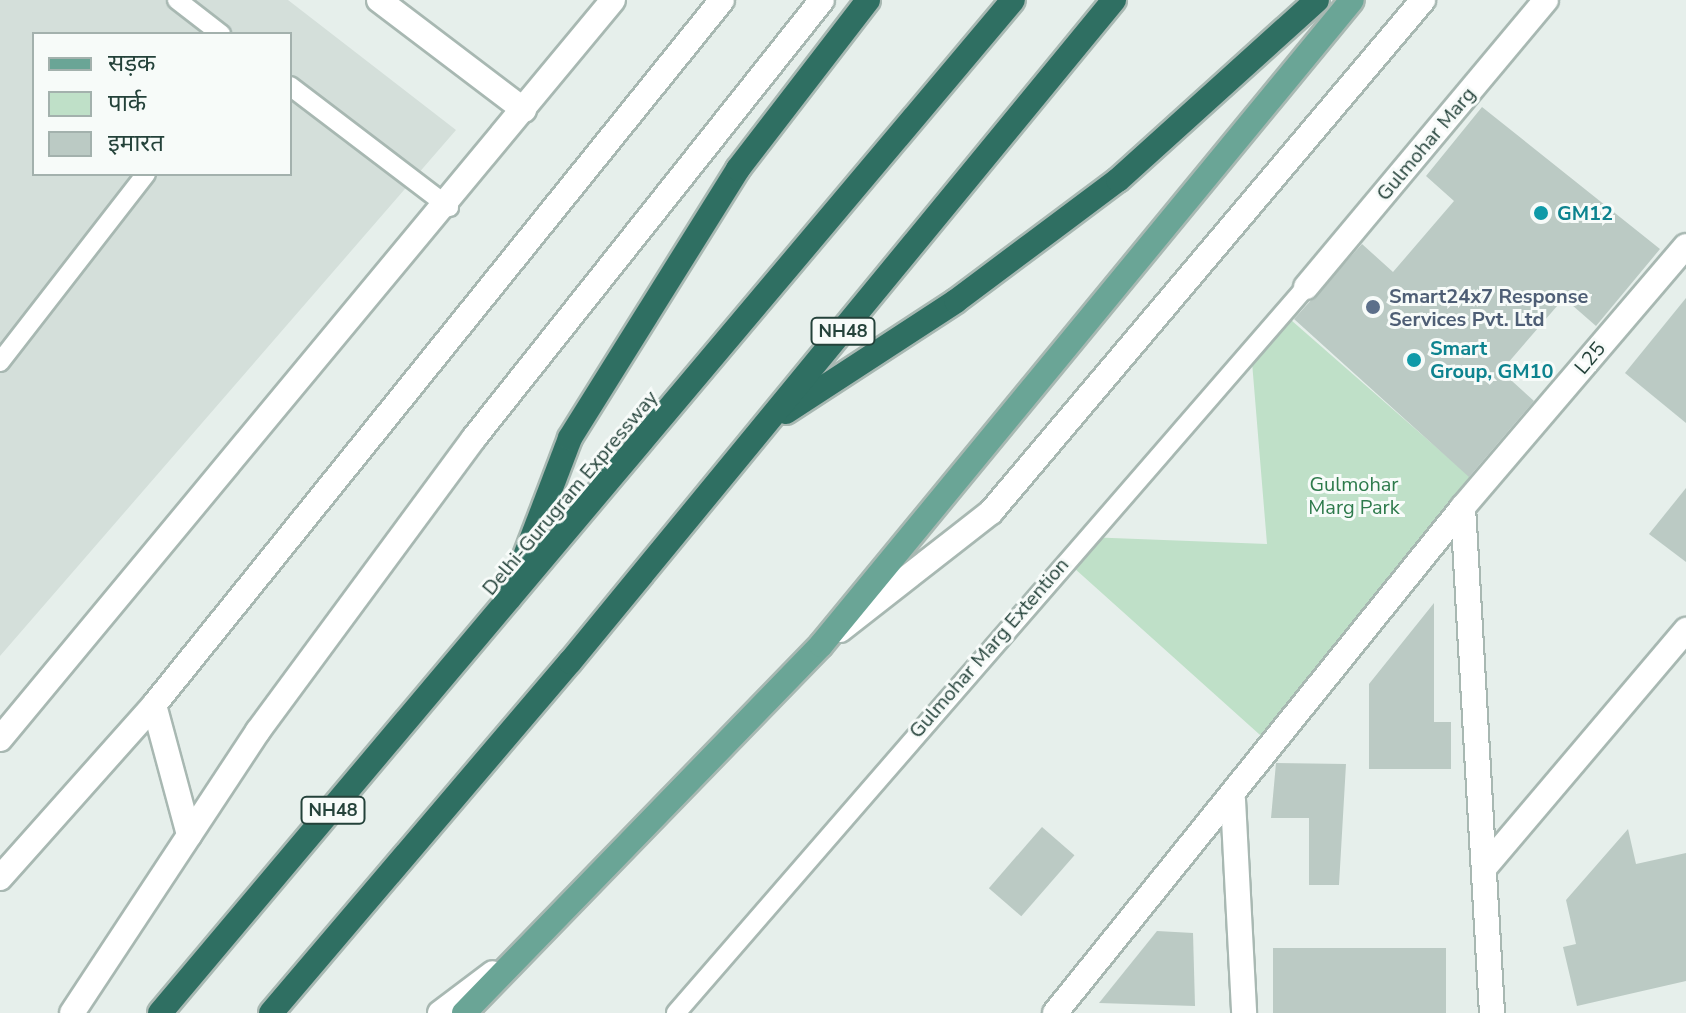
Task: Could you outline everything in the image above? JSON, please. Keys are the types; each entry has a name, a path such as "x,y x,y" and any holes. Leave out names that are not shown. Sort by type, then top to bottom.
{"highway":[{"path":"506,608 570,438 738,169 868,0"},
{"name":"Delhi-Gurugram Expressway","path":"160,1013 506,608 1013,0"},
{"name":"NH48","path":"271,1013 570,662 1114,0"},
{"path":"764,427 968,292 1118,180 1317,0"}],"main road":[{"path":"464,1013 821,645 1352,0"},
{"path":"481,1013 515,957"}],"street":[{"path":"379,0 524,110"},
{"path":"0,739 449,207 613,0"},
{"path":"0,878 154,705 722,0"},
{"path":"72,1013 189,835 474,438 822,0"},
{"path":"821,645 991,512 1423,0"},
{"name":"Gulmohar Marg","path":"1306,287 1546,0"},
{"name":"L25","path":"1055,1013 1233,800 1463,507 1686,246"},
{"path":"1463,507 1492,1013"},
{"path":"1485,867 1686,630"},
{"path":"154,705 189,835"},
{"path":"1233,800 1244,1013"},
{"path":"440,1013 515,957"}],"lane":[{"path":"177,0 218,32"},
{"path":"292,88 449,207"},
{"path":"0,362 144,176"},
{"name":"Gulmohar Marg Extention","path":"676,1013 1306,287"}],"shaded area":[{"path":"0,0 288,0 456,130 0,656"}],"green space":[{"name":"Gulmohar Marg Park","path":"1283,313 1476,482 1269,743 1074,568 1086,537 1267,544 1251,350"}],"building":[{"path":"1482,107 1660,249 1596,326 1564,298 1501,371 1534,401 1469,477 1294,319 1362,244 1393,272 1454,201 1426,176"},
{"path":"1686,298 1686,423 1625,373"},
{"path":"1686,488 1686,562 1649,534"},
{"path":"1434,603 1434,722 1451,722 1451,769 1369,769 1369,684"},
{"path":"1276,763 1346,764 1339,885 1309,885 1309,818 1271,818"},
{"path":"1042,827 1074,855 1021,916 989,888"},
{"path":"1628,829 1636,864 1686,853 1686,981 1577,1006 1563,947 1576,944 1566,900"},
{"path":"1157,931 1193,933 1195,1006 1099,1003"},
{"path":"1273,948 1446,948 1446,1013 1273,1013"}],"place":[{"name":"GM12","path":"1541,213"},
{"name":"Smart24x7 Response Services Pvt. Ltd","path":"1373,307"},
{"name":"Smart Group, GM10","path":"1414,360"}]}
